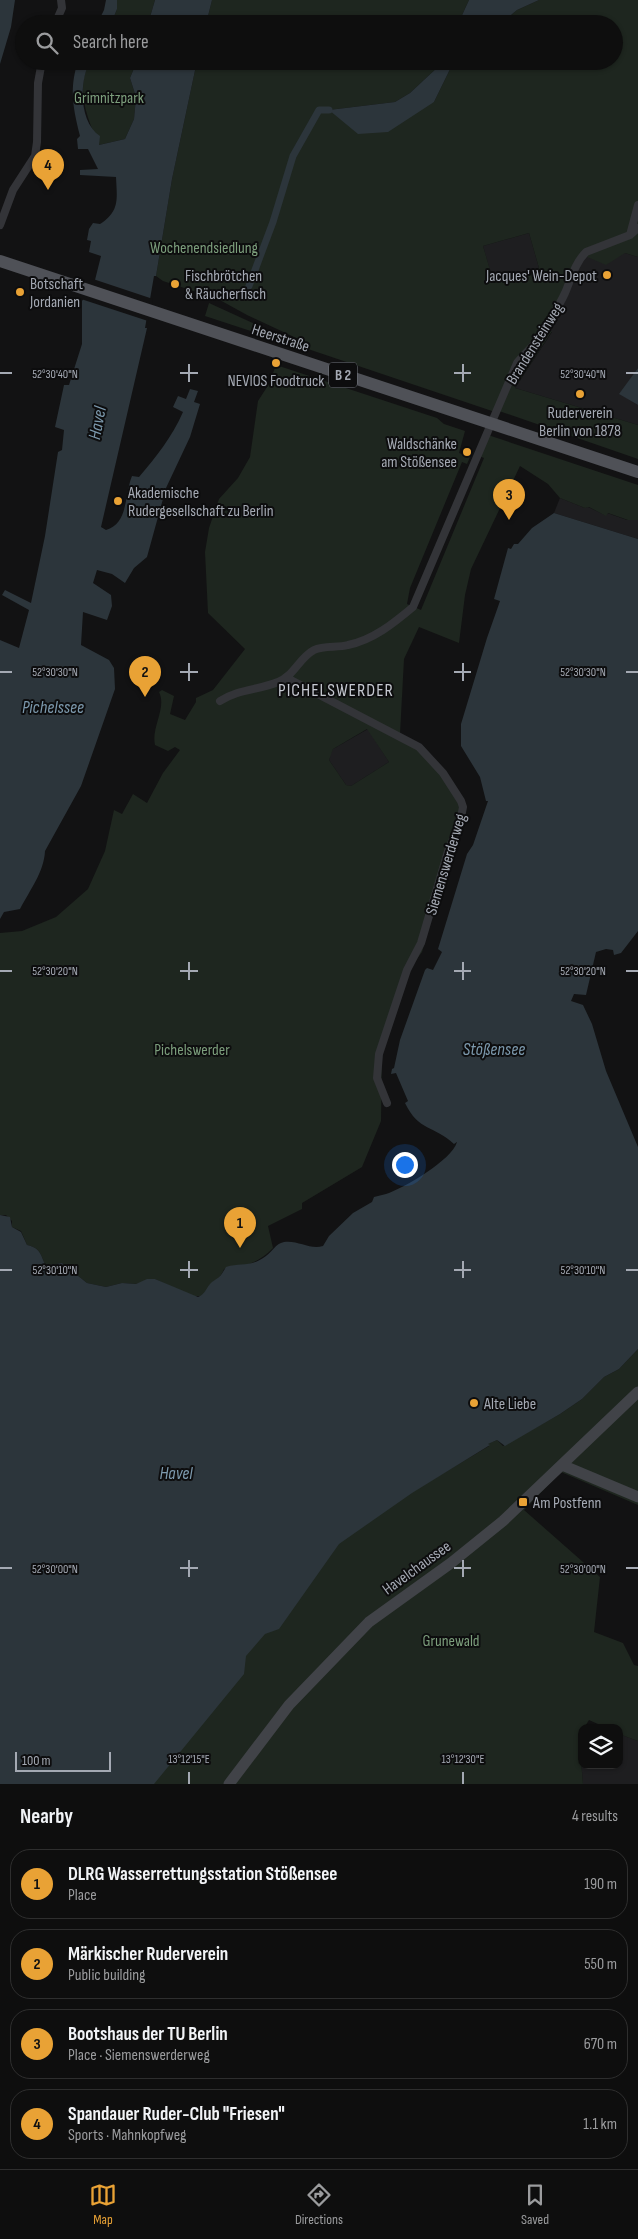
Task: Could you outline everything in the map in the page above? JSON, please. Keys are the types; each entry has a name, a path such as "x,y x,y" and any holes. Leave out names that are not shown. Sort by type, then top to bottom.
{"main road":[{"name":"Heerstraße","path":"0,262 638,472"}],"street":[{"path":"59,15 62,8 61,0"},
{"path":"0,225 13,190 35,156 38,83 40,70"},
{"path":"630,235 638,205"},
{"name":"Brandensteinweg","path":"490,423 511,375 525,353 535,346 564,294 581,257 593,248 630,235 638,228"},
{"path":"220,701 237,692 270,685 287,678 302,659 316,649 348,645 372,637 393,624 413,606 490,423"},
{"name":"Siemenswerderweg","path":"287,678 419,747 443,773 458,795 463,807 460,823 449,848 422,943 407,970 379,1054 377,1078 387,1103"},
{"name":"Havelchaussee","path":"229,1784 289,1705 369,1622 451,1563 488,1533 562,1466 638,1392"},
{"path":"562,1466 638,1497"}],"shaded area":[{"path":"529,233 539,268 493,281 483,246"},
{"path":"625,253 638,257 638,368 620,394 638,405 638,425 515,388 552,332 543,332 585,256"},
{"path":"560,498 605,515 607,513 627,520 638,520 638,539 554,513"},
{"path":"368,729 389,762 351,786 346,785 329,760 330,754 333,749"},
{"path":"623,1735 638,1741 638,1784 583,1784 582,1769 623,1769"}],"green space":[{"path":"117,0 155,0 151,15 115,15"},
{"path":"212,0 469,0 462,15 208,15"},
{"name":"Wochenendsiedlung","path":"539,0 638,0 638,257 625,253 606,265 585,256 544,332 552,331 515,388 638,425 638,459 499,411 492,411 305,348 307,343 218,299 163,281 156,276 172,179 195,70 435,70 410,93 395,102 329,110 434,102 450,70 623,70 623,15 511,15 517,10","holes":["529,233 539,268 493,280 483,246"]},
{"name":"Grimnitzpark","path":"87,70 133,70 130,78 136,97 134,119 125,139 99,145 84,103 83,82"},
{"path":"209,303 294,342 297,346 205,316"},
{"name":"Pichelswerder","path":"276,365 437,418 444,424 465,431 459,453 470,457 467,464 462,462 410,588 407,604 421,610 484,458 479,456 488,435 638,485 638,520 628,520 608,513 606,516 589,507 585,508 560,498 548,484 520,466 471,569 465,595 459,643 419,627 404,659 400,734 424,747 465,804 422,952 409,970 382,1054 381,1121 362,1167 302,1203 302,1209 268,1226 273,1248 262,1258 251,1263 224,1269 221,1275 201,1296 191,1296 155,1279 136,1284 122,1283 106,1287 87,1283 62,1263 45,1264 37,1249 27,1245 21,1231 12,1227 12,1221 6,1215 0,1215 0,933 22,931 56,917 88,889 105,851 114,810 122,814 133,794 147,803 163,773 180,750 175,747 168,751 155,745 155,731 161,704 159,692 162,690 174,696 170,714 185,720 196,702 196,698 213,690 245,649 208,613 205,552 209,528 219,499 238,478 250,457 258,401 269,384","holes":["367,729 389,762 351,786 346,785 329,760 333,749"]},
{"name":"Grunewald","path":"638,1349 638,1505 561,1472 524,1510 600,1577 594,1632 623,1643 634,1665 638,1666 638,1741 623,1735 623,1724 598,1724 589,1720 586,1724 578,1724 578,1769 582,1769 583,1784 102,1784 371,1494 412,1492 489,1446 487,1444 497,1440 503,1446 560,1414 582,1399 604,1377 619,1369"}],"water":[{"path":"0,0 15,0 11,27 0,64"},
{"path":"106,0 117,0 115,15 102,15"},
{"path":"155,0 212,0 208,15 151,15"},
{"path":"469,0 539,0 517,10 511,15 462,15"},
{"name":"Pichelssee","path":"86,70 83,101 88,121 93,130 100,136 99,145 125,139 134,119 136,97 130,78 133,70 195,70 172,179 156,276 154,276 145,328 147,328 101,527 106,530 119,521 125,508 132,476 139,477 174,430 183,412 173,407 178,396 186,399 190,389 198,391 194,402 200,404 190,437 166,488 147,557 134,568 125,583 112,574 97,570 93,583 111,595 112,606 107,620 83,612 81,645 109,660 114,668 115,689 81,786 45,851 36,881 20,909 4,912 0,919 0,640 19,648 29,610 2,595 5,590 31,603 45,536 58,452 62,450 64,430 55,427 64,385 69,385 82,344 82,301 95,280 101,256 89,252 91,241 87,240 89,229 93,223 100,224 111,214 117,198 116,177 80,175 80,170 98,169 88,149 78,149 77,139 80,136 74,107 73,90 75,71"},
{"path":"435,70 450,70 434,102 388,132 358,134 329,110 395,102 410,93"},
{"path":"638,368 638,405 619,394"},
{"name":"Havel","path":"554,513 638,539 638,931 621,953 614,955 613,950 606,949 596,952 586,995 574,994 571,1001 583,1005 592,1024 606,1071 638,1147 638,1349 619,1369 604,1377 582,1399 560,1414 505,1446 497,1440 488,1444 490,1445 412,1493 339,1544 279,1629 265,1634 246,1656 244,1674 154,1784 0,1784 0,1215 10,1217 12,1227 21,1232 27,1245 39,1252 45,1264 62,1263 87,1283 106,1287 122,1283 136,1284 147,1279 155,1279 198,1297 220,1276 226,1267 260,1260 281,1243 294,1242 313,1247 323,1246 329,1236 353,1213 372,1202 374,1197 394,1191 415,1180 437,1165 453,1149 457,1142 454,1144 447,1138 421,1124 410,1112 405,1103 408,1101 396,1073 391,1074 400,1040 425,970 427,968 433,970 442,952 438,949 467,854 473,845 488,801 486,801 480,777 461,746 461,724 500,601 494,599 508,548 511,549 514,544 518,544 532,528"}],"pier":[{"path":"93,279 153,299 148,321 81,299"}],"waterway":[{"path":"249,286 273,222 293,156 319,110 329,110"}],"place":[{"name":"Spandauer Ruder-Club \"Friesen\"","path":"48,190"},
{"name":"Jacques' Wein-Depot","path":"607,275"},
{"name":"Fischbrötchen & Räucherfisch","path":"175,284"},
{"name":"Botschaft Jordanien","path":"20,292"},
{"name":"NEVIOS Foodtruck","path":"276,363"},
{"name":"Ruderverein Berlin von 1878","path":"580,394"},
{"name":"Waldschänke am Stößensee","path":"467,452"},
{"name":"Akademische Rudergesellschaft zu Berlin","path":"118,501"},
{"name":"Bootshaus der TU Berlin","path":"509,520"},
{"name":"Märkischer Ruderverein","path":"145,697"},
{"name":"DLRG Wasserrettungsstation Stößensee","path":"240,1248"},
{"name":"Alte Liebe","path":"474,1403"},
{"name":"Am Postfenn","path":"523,1502"}],"district":[{"name":"PICHELSWERDER","path":"336,690"}],"water label":[{"name":"Stößensee","path":"494,1049"}]}
